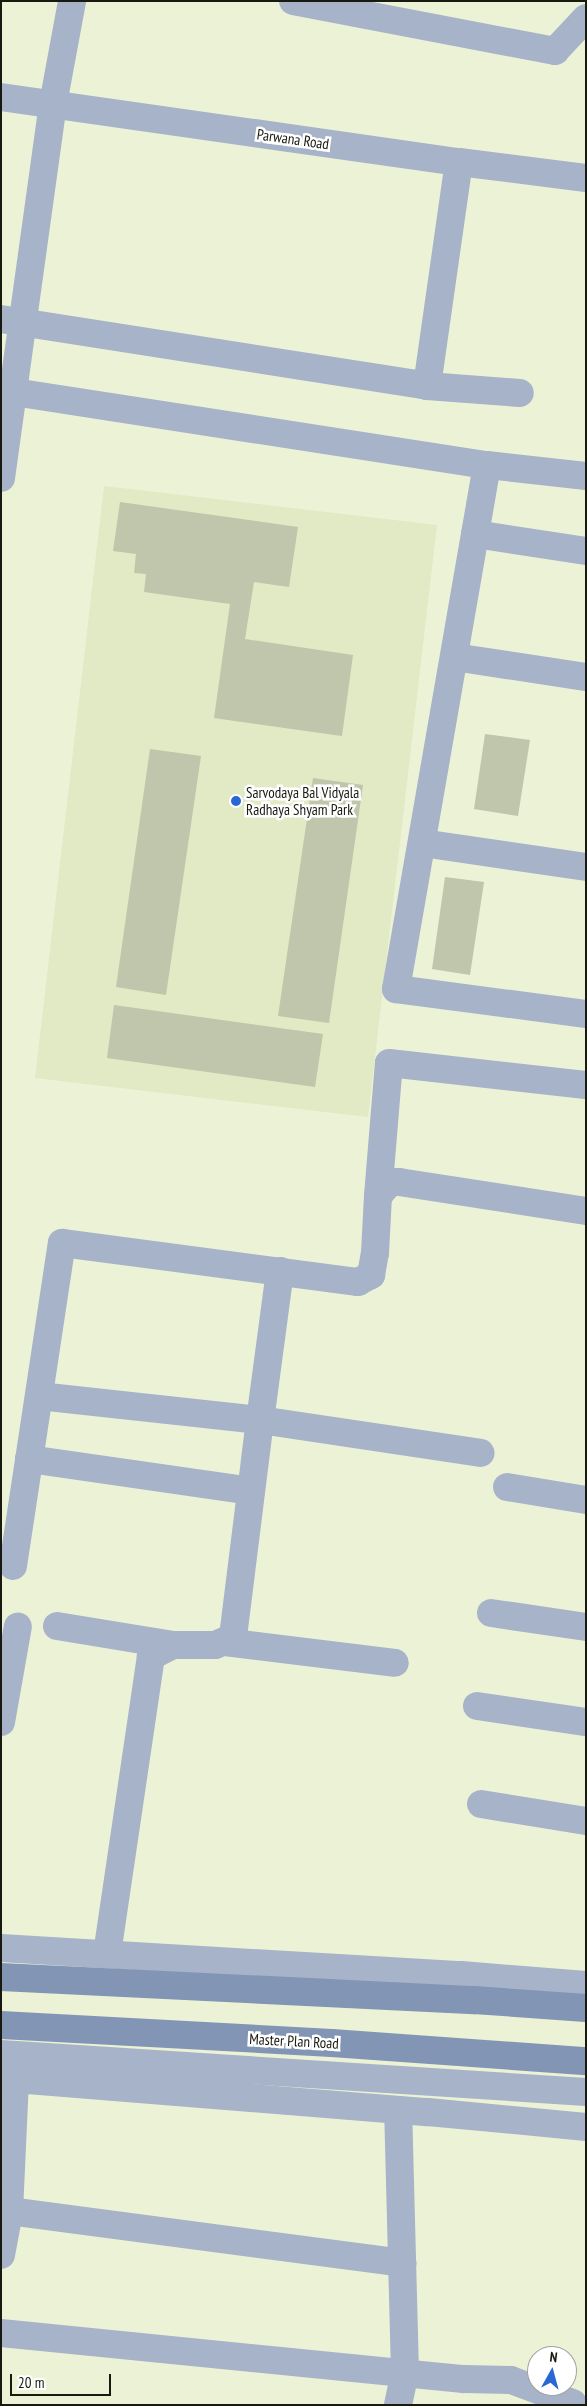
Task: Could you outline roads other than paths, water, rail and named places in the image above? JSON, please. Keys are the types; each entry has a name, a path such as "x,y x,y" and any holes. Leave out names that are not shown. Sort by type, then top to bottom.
{"main road":[{"path":"1,1977 474,2000 586,2008"},
{"name":"Master Plan Road","path":"1,2025 332,2043 586,2061"}],"street":[{"path":"1,478 12,321 72,1"},
{"path":"293,1 555,51 586,18"},
{"name":"Parwana Road","path":"1,97 459,162 586,178"},
{"path":"427,386 459,162"},
{"path":"12,321 427,386 520,392"},
{"path":"7,391 487,465 586,476"},
{"path":"487,465 396,989 586,1014"},
{"path":"476,534 586,551"},
{"path":"454,657 586,677"},
{"path":"422,843 586,867"},
{"path":"13,1566 62,1243 280,1270 350,1281 365,1280 371,1275 375,1253 389,1063 586,1085"},
{"path":"378,1196 390,1182 399,1182 586,1211"},
{"path":"57,1626 173,1644 215,1645 231,1638 234,1630 280,1270"},
{"path":"38,1396 260,1420 481,1453"},
{"path":"29,1459 251,1491"},
{"path":"507,1487 586,1500"},
{"path":"491,1612 586,1627"},
{"path":"3,1707 18,1626"},
{"path":"225,1642 395,1663"},
{"path":"106,1954 148,1664 150,1656 173,1644"},
{"path":"477,1706 586,1722"},
{"path":"481,1804 586,1821"},
{"path":"1,1948 461,1975 586,1985"},
{"path":"11,2063 586,2092"},
{"path":"11,2063 398,2110 586,2127"},
{"path":"1,2255 5,2211 11,2063"},
{"path":"398,2110 406,2374 398,2405"},
{"path":"5,2211 403,2263"},
{"path":"1,2333 406,2374 464,2379 511,2380 573,2403"}],"place":[{"name":"Sarvodaya Bal Vidyala Radhaya Shyam Park","path":"236,801"}]}
